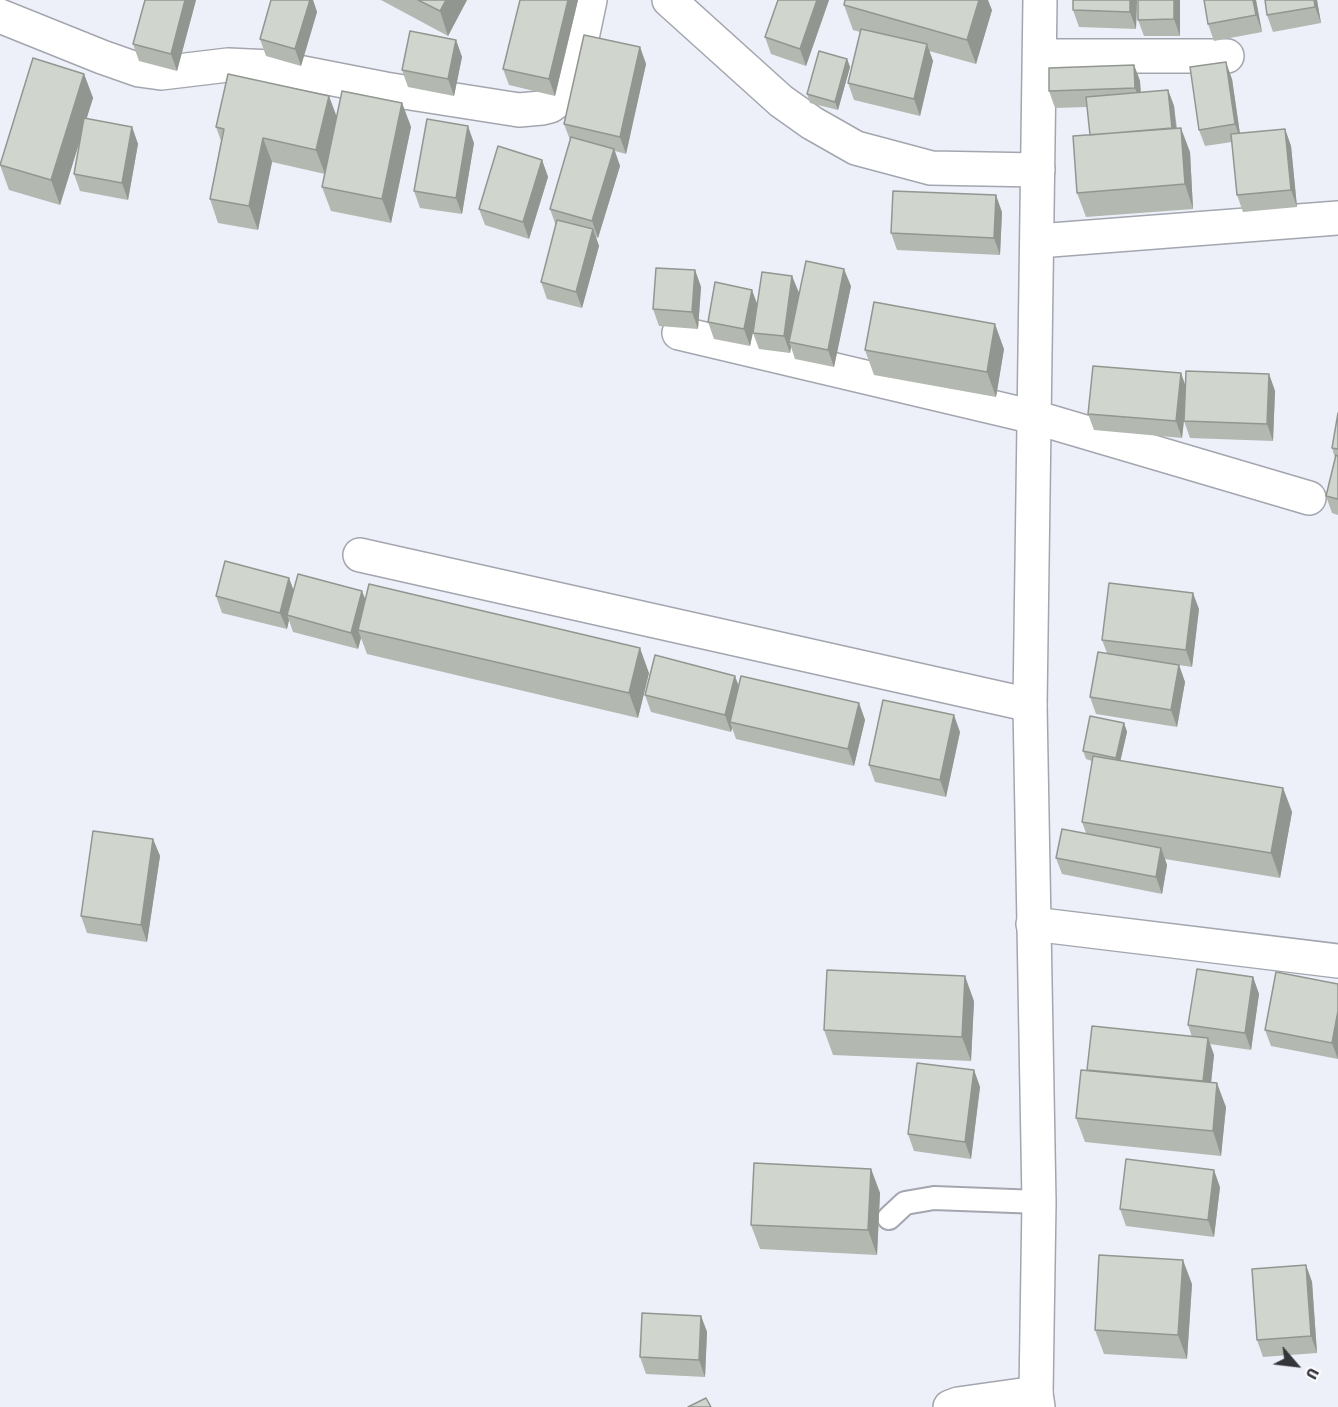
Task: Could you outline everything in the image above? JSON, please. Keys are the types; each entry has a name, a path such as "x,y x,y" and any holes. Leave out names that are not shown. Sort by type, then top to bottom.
{"street":[{"path":"0,16 139,70 161,73 228,65 272,67 385,89 519,110 550,106 558,101 567,89 575,71 590,0"},
{"path":"669,0 781,101 812,123 856,148 931,168 1038,170"},
{"path":"950,1407 958,1404 1037,1400 1039,1202 1030,705 1040,0"},
{"path":"1040,56 1227,56"},
{"path":"1038,241 1338,218"},
{"path":"680,333 1034,417 1309,498"},
{"path":"360,555 1030,705"},
{"path":"1033,924 1338,961"}],"lane":[{"path":"890,1218 905,1203 934,1198 1039,1202"}],"building":[{"path":"145,0 185,0 171,54 133,44"},
{"path":"271,0 310,0 295,49 260,39"},
{"path":"418,0 446,0 440,11"},
{"path":"520,0 568,0 549,79 503,69"},
{"path":"778,0 817,0 800,49 765,37"},
{"path":"845,0 979,0 967,40 844,5"},
{"path":"1073,0 1130,0 1130,12 1073,10"},
{"path":"1138,0 1174,0 1174,19 1138,20"},
{"path":"1204,0 1253,0 1256,15 1208,24"},
{"path":"1265,0 1314,0 1315,7 1267,15"},
{"path":"861,29 927,44 914,99 848,83"},
{"path":"410,31 456,40 448,79 402,70"},
{"path":"584,35 640,47 620,137 564,124"},
{"path":"819,51 847,59 835,102 807,94"},
{"path":"33,58 84,74 51,180 0,165"},
{"path":"1226,62 1235,124 1199,130 1190,67"},
{"path":"1134,65 1135,88 1049,91 1049,68"},
{"path":"228,74 329,96 316,150 263,138 249,206 210,199 224,129 216,127"},
{"path":"1168,90 1172,128 1090,135 1086,97"},
{"path":"342,91 402,103 382,199 322,187"},
{"path":"84,118 132,127 122,183 74,174"},
{"path":"427,119 468,126 456,198 414,191"},
{"path":"1181,128 1185,184 1077,193 1073,136"},
{"path":"1285,129 1291,190 1237,195 1231,134"},
{"path":"571,137 614,149 592,221 550,209"},
{"path":"498,146 542,160 523,222 479,209"},
{"path":"893,191 996,195 994,238 891,233"},
{"path":"557,220 593,229 576,292 541,282"},
{"path":"806,261 844,269 828,350 789,342"},
{"path":"656,268 695,270 692,312 653,309"},
{"path":"762,272 792,276 784,336 753,333"},
{"path":"715,282 752,290 744,329 708,322"},
{"path":"874,302 995,324 987,372 865,350"},
{"path":"1093,366 1181,373 1176,421 1088,414"},
{"path":"1186,371 1269,374 1267,424 1184,421"},
{"path":"1338,413 1338,449 1332,448"},
{"path":"1336,455 1338,456 1338,499 1326,496"},
{"path":"225,561 289,578 280,613 216,596"},
{"path":"298,574 362,591 351,633 287,615"},
{"path":"1109,583 1193,593 1186,650 1102,640"},
{"path":"369,584 640,648 629,693 358,630"},
{"path":"1098,652 1179,665 1171,710 1090,697"},
{"path":"655,655 735,676 725,715 645,695"},
{"path":"741,676 859,703 848,749 730,722"},
{"path":"883,700 954,715 940,780 869,765"},
{"path":"1090,716 1124,723 1116,758 1083,751"},
{"path":"1093,756 1283,788 1271,853 1082,822"},
{"path":"1062,829 1161,848 1156,877 1056,858"},
{"path":"93,831 153,839 141,925 81,916"},
{"path":"1197,969 1253,977 1245,1033 1188,1025"},
{"path":"827,970 965,976 962,1037 824,1030"},
{"path":"1276,972 1338,984 1338,1011 1332,1043 1265,1030"},
{"path":"1092,1026 1208,1038 1203,1081 1087,1070"},
{"path":"917,1063 974,1070 965,1142 908,1134"},
{"path":"1081,1070 1217,1083 1213,1131 1076,1118"},
{"path":"1126,1159 1214,1170 1208,1220 1120,1209"},
{"path":"754,1163 871,1169 868,1230 751,1225"},
{"path":"1099,1255 1183,1260 1178,1335 1095,1330"},
{"path":"1306,1265 1311,1336 1257,1340 1252,1269"},
{"path":"642,1313 701,1316 699,1360 640,1357"},
{"path":"706,1398 711,1407 688,1407"}]}
